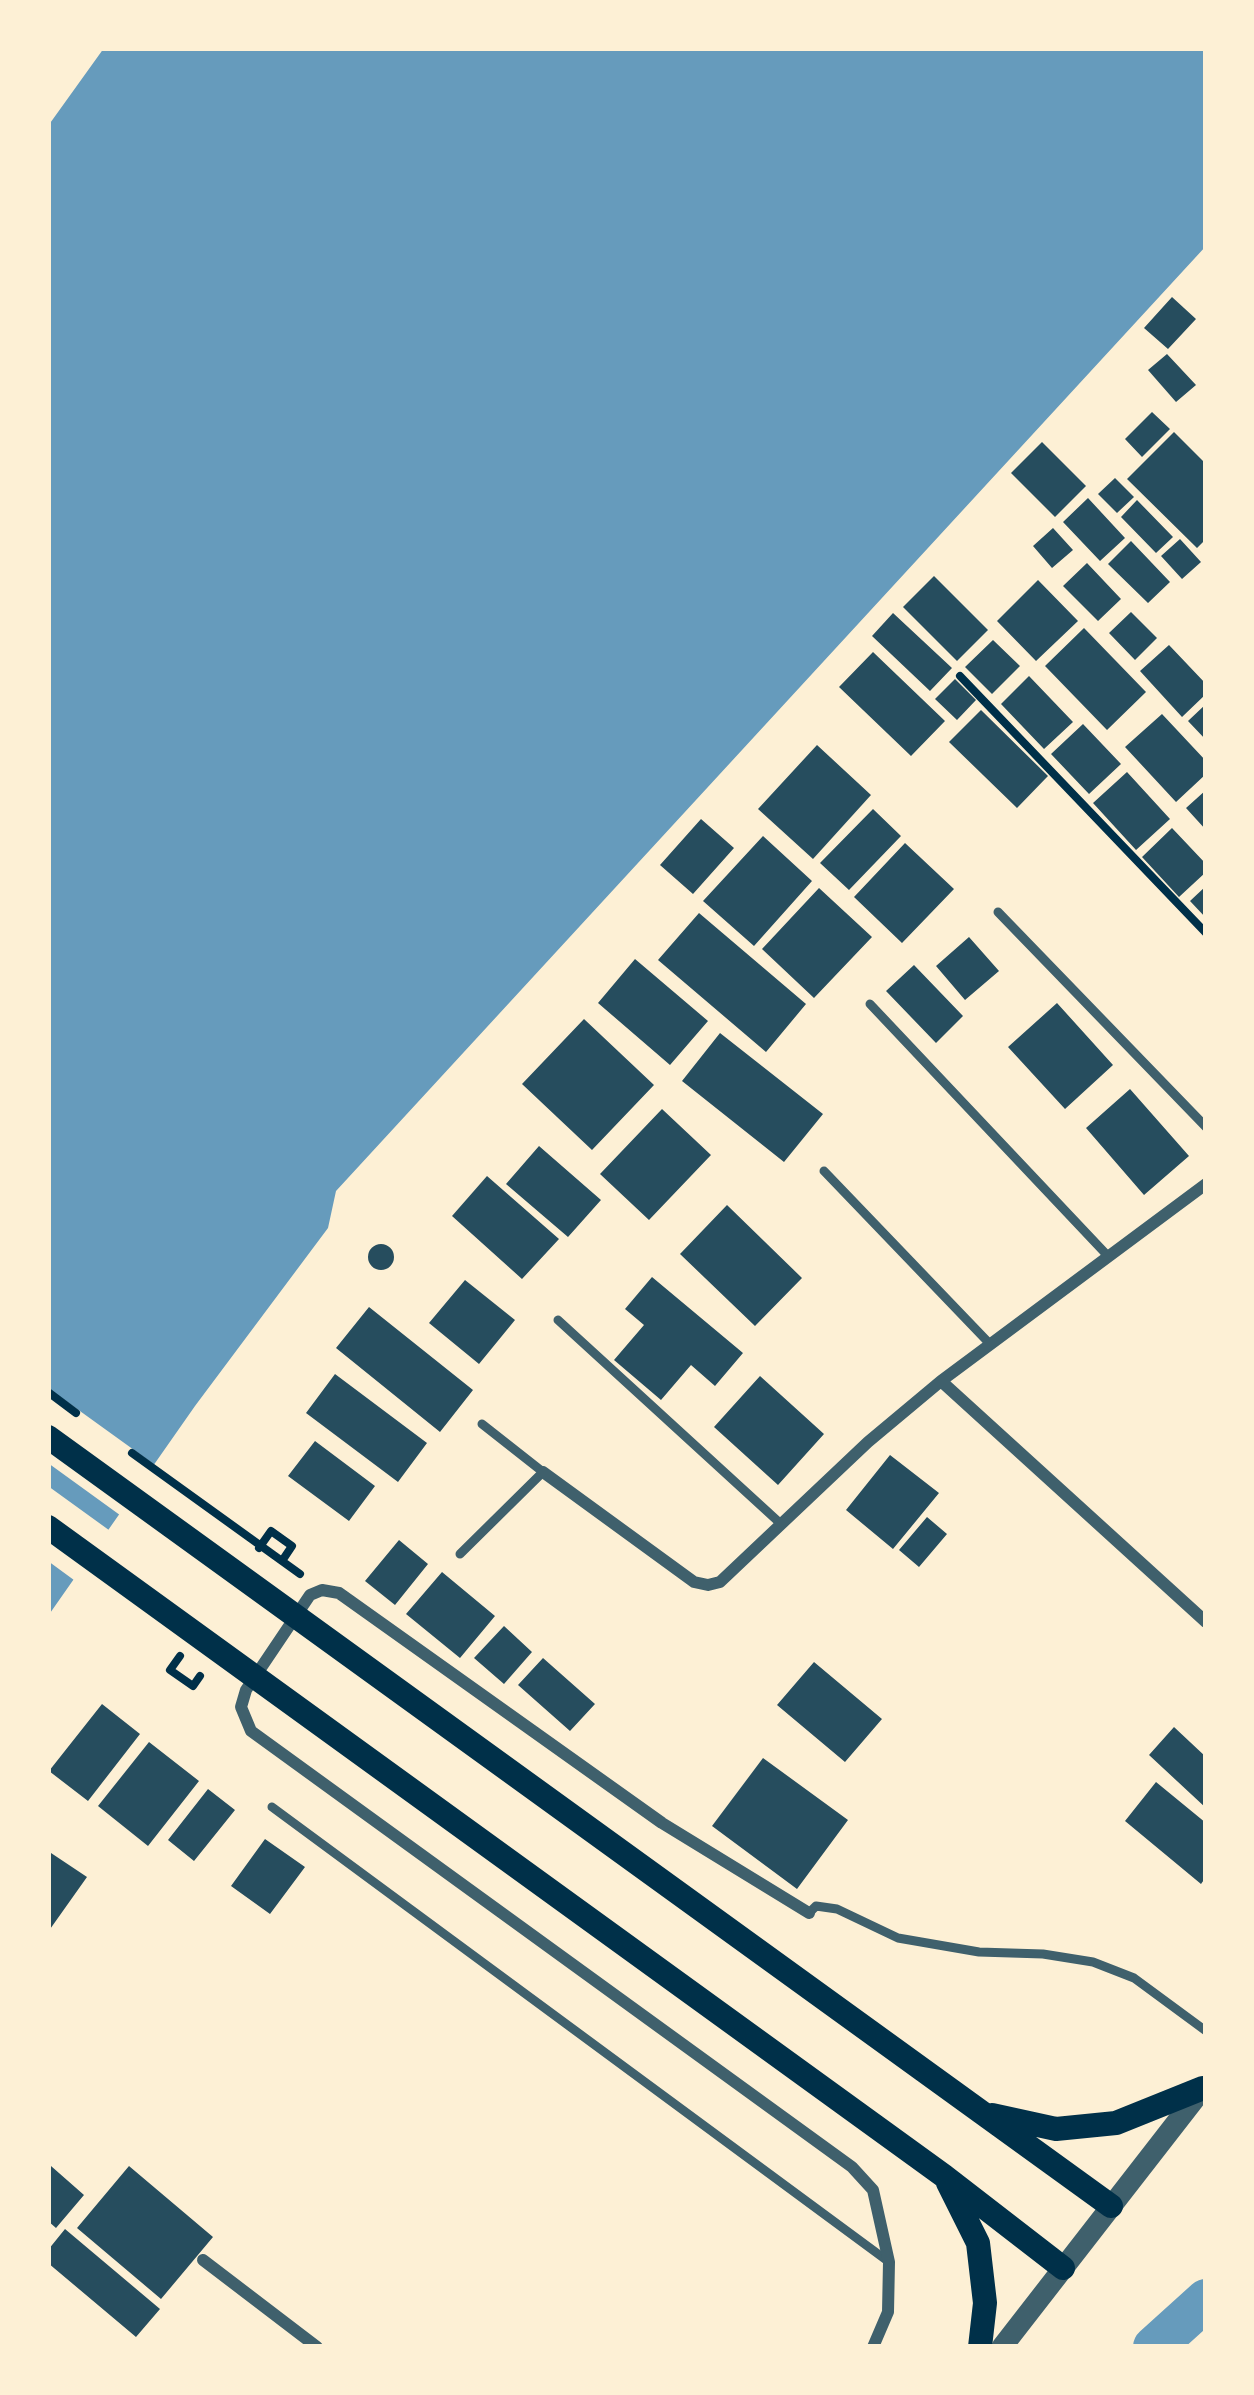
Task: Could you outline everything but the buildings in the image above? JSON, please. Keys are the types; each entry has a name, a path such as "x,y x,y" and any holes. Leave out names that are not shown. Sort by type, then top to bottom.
{"main road":[{"path":"48,1437 1111,2206"},
{"path":"48,1527 944,2176 1064,2268"},
{"path":"983,2113 1056,2129 1116,2123 1205,2086"},
{"path":"944,2176 978,2243 986,2303 980,2347"}],"street":[{"path":"542,1472 694,1582 720,1582 868,1442 941,1381 1206,1184"},
{"path":"941,1381 1206,1622"},
{"path":"809,1913 662,1823 339,1592 310,1595 246,1690 241,1708 251,1731 852,2167 873,2190 889,2262 888,2312 872,2347"},
{"path":"1002,2347 1205,2086"},
{"path":"203,2260 317,2347"}],"lane":[{"path":"998,912 1206,1127"},
{"path":"870,1004 1107,1255"},
{"path":"824,1171 989,1343"},
{"path":"558,1320 781,1524"},
{"path":"460,1554 542,1472 482,1424"},
{"path":"272,1807 889,2262"},
{"path":"809,1913 816,1906 837,1909 898,1938 1094,1962 1134,1978 1206,2031"}],"path":[{"path":"960,676 1206,933"},
{"path":"48,1392 87,1420"},
{"path":"126,1448 281,1561 292,1546 271,1532 254,1555"}],"water":[{"path":"104,48 1206,48 1206,246 336,1191 328,1228 195,1406 48,1616 48,126"}],"pier":[{"path":"48,1388 159,1468 124,1518 48,1463"},
{"path":"48,1486 113,1533 78,1583 48,1561"}],"waterway":[{"path":"1154,2347 1206,2300"}]}
